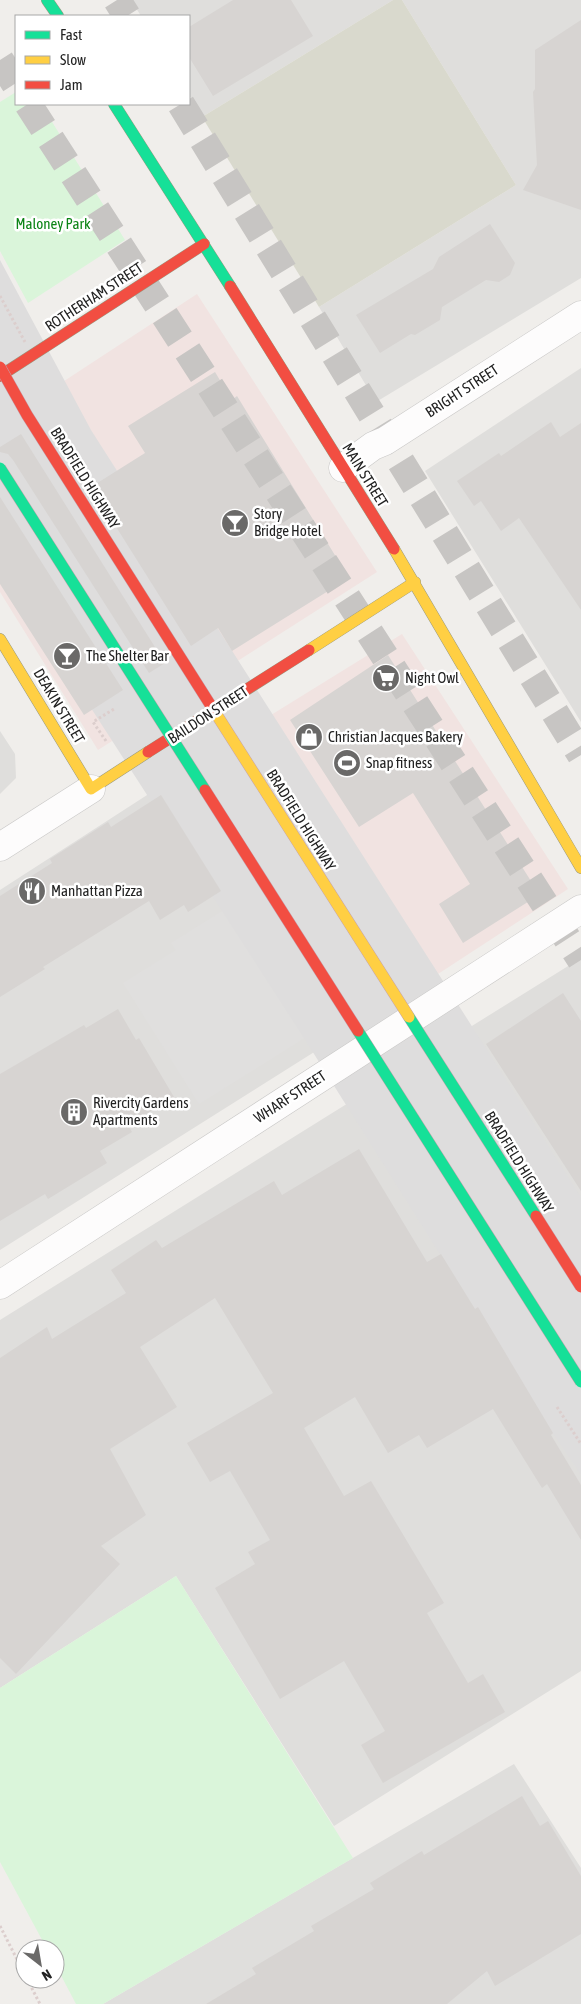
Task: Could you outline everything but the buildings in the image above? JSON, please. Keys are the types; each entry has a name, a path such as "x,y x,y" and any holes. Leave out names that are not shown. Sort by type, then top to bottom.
{"main road":[{"path":"47,0 57,15"},
{"name":"MAIN STREET","path":"115,105 204,244 415,582 581,868"},
{"name":"ROTHERHAM STREET","path":"0,376 204,244"},
{"name":"BRADFIELD HIGHWAY","path":"0,367 184,664 581,1287"},
{"path":"0,468 581,1382"},
{"name":"BAILDON STREET","path":"91,790 415,582"},
{"name":"DEAKIN STREET","path":"0,639 91,790"}],"street":[{"name":"BRIGHT STREET","path":"343,468 373,446 385,441 581,315"},
{"name":"BAILDON STREET","path":"0,847 91,790"},
{"name":"WHARF STREET","path":"0,1285 581,910"}],"path":[{"path":"125,768 94,722 141,691"},
{"path":"0,1926 15,1955"},
{"path":"32,1989 40,2004"}],"shaded area":[{"path":"131,0 393,0 202,117 190,97 190,15 140,15"},
{"path":"393,0 402,0 516,185 319,307 202,117"},
{"path":"402,0 581,0 581,278 376,402 319,307 516,185"},
{"path":"197,294 377,572 98,750 0,592 0,423"},
{"path":"581,368 581,722 425,471"},
{"path":"402,634 568,889 438,974 271,715"},
{"path":"271,715 438,974 0,1250 0,890"},
{"path":"0,731 15,754 16,778 0,794"},
{"path":"323,848 404,976 199,1104 123,983 176,950 171,943"},
{"path":"581,958 581,1671 334,1826 176,1576 0,1688 0,1320"},
{"path":"514,1764 581,1868 581,2004 103,2004"}],"green space":[{"name":"Maloney Park","path":"15,93 15,105 42,105 125,240 28,303 0,251 0,102"},
{"path":"176,1576 353,1858 103,2004 76,2004 65,1983 65,1939 42,1939 0,1862 0,1688"}],"pier":[{"path":"0,260 91,430 581,1197 581,1475 548,1426 309,1046 0,567"}],"tunnel":[{"path":"117,0 126,15"},
{"path":"0,60 15,83"},
{"path":"29,105 581,960"},
{"path":"182,105 581,755"}],"traffic: fast":[{"path":"47,0 57,15"},
{"path":"115,105 230,286"},
{"path":"0,468 205,790"},
{"path":"409,1017 536,1216"},
{"path":"358,1031 581,1382"}],"traffic: slow":[{"path":"394,549 581,868"},
{"path":"309,650 415,582"},
{"path":"0,639 91,789 148,752"},
{"path":"213,709 409,1017"}],"traffic: jam":[{"path":"0,376 204,244"},
{"path":"230,286 394,549"},
{"path":"0,367 27,415 213,709"},
{"path":"148,752 309,650"},
{"path":"205,790 358,1031"},
{"path":"536,1216 581,1287"}],"place":[{"name":"Story Bridge Hotel","path":"235,523"},
{"name":"The Shelter Bar","path":"67,656"},
{"name":"Night Owl","path":"386,678"},
{"name":"Christian Jacques Bakery","path":"309,737"},
{"name":"Snap fitness","path":"347,763"},
{"name":"Manhattan Pizza","path":"32,891"},
{"name":"Rivercity Gardens Apartments","path":"74,1112"}]}
